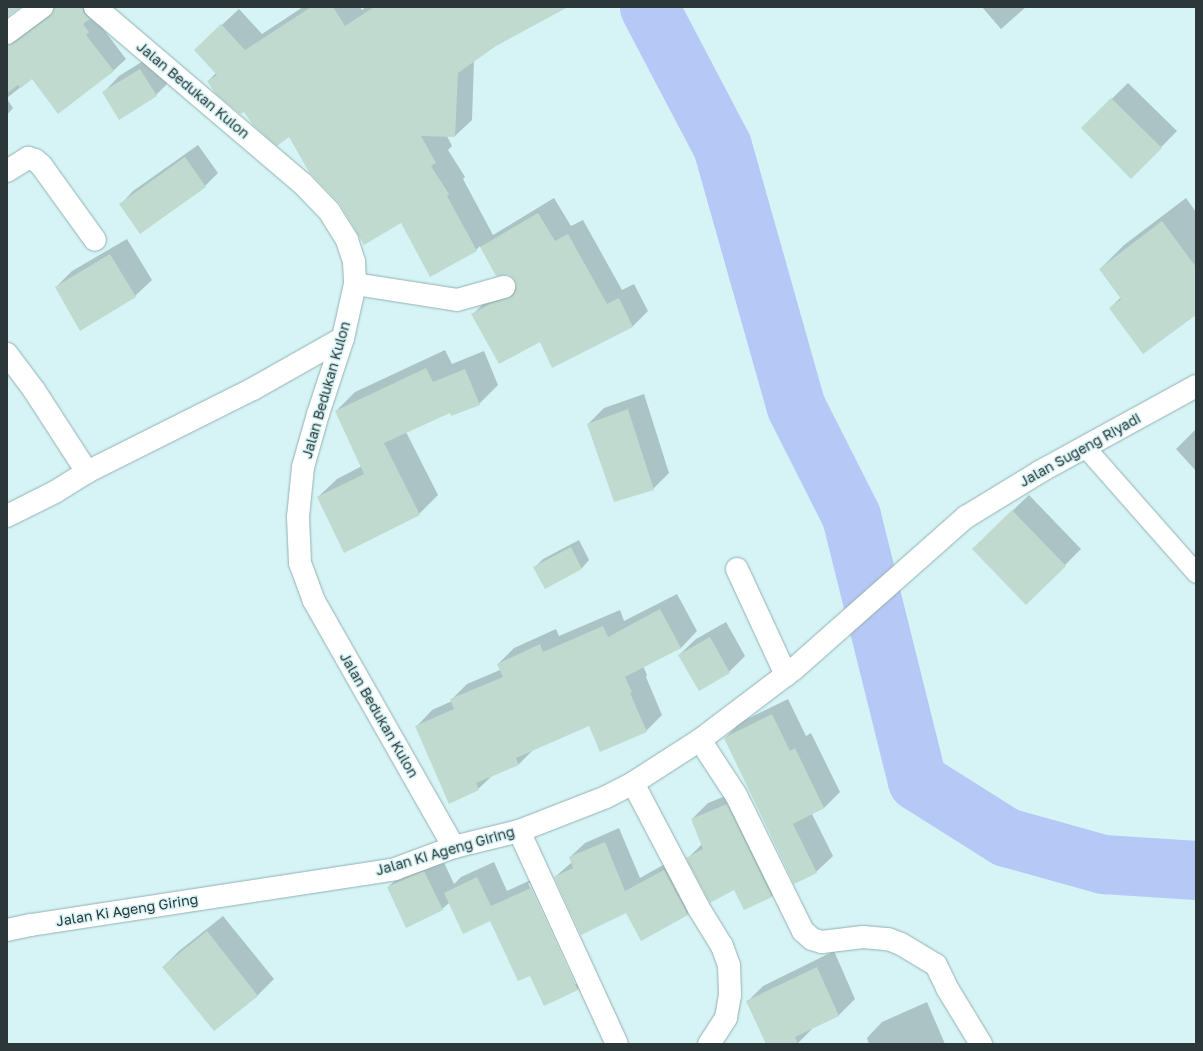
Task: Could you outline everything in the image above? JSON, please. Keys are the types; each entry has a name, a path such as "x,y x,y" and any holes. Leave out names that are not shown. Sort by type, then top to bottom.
{"street":[{"path":"7,33 42,7"},
{"name":"Jalan Bedukan Kulon","path":"95,7 302,183 329,211 347,240 354,262 355,284 343,338 318,414 303,467 298,517 300,563 314,601 454,847"},
{"path":"7,171 28,158 35,160 42,165 95,240"},
{"path":"355,284 456,300 504,287"},
{"path":"7,516 55,492 87,472 253,389 343,338"},
{"path":"7,354 34,390 87,472"},
{"name":"Jalan Sugeng Riyadi","path":"790,672 966,518 1041,471 1196,386"},
{"path":"737,569 790,672"},
{"name":"Jalan Ki Ageng Giring","path":"7,930 31,925 395,869 454,847 519,831 606,797 633,783 700,740 790,672"},
{"path":"700,740 736,795 803,931 812,939 822,942 863,937 888,939 901,944 936,965 947,988 980,1044"},
{"path":"633,783 698,907 722,946 729,965 730,995 726,1018 709,1044"},
{"path":"519,831 616,1044"}],"lane":[{"path":"1085,447 1196,573"}],"building":[{"path":"7,7 21,7 7,17"},
{"path":"54,7 83,7 83,12 90,19 83,24 89,32 86,35 114,71 58,114 32,79 21,88 18,85 7,93 7,45 14,43 49,17"},
{"path":"311,7 333,7 345,26 374,7 568,7 496,46 458,73 455,137 421,136 436,163 431,166 449,194 447,196 477,251 430,277 401,223 364,245 340,204 309,172 289,137 277,146 253,125 244,112 240,114 215,93 207,81 217,75 194,50 221,24 245,50"},
{"path":"140,69 157,96 119,120 102,92"},
{"path":"1111,98 1162,148 1131,179 1081,128"},
{"path":"185,157 206,187 140,234 119,204"},
{"path":"538,213 555,241 568,234 607,304 619,298 633,327 552,368 540,342 499,364 471,314 490,304 513,296 516,290 516,284 513,278 508,275 496,276 480,247"},
{"path":"1162,221 1196,267 1196,315 1143,354 1109,308 1121,299 1099,269"},
{"path":"110,254 136,297 80,331 55,287"},
{"path":"426,368 433,382 465,369 480,405 451,416 450,413 384,443 420,515 344,553 317,497 364,474 335,411"},
{"path":"628,409 654,490 614,502 587,424"},
{"path":"1012,510 1066,566 1026,605 972,549"},
{"path":"571,547 582,569 545,589 533,567"},
{"path":"660,609 681,648 625,677 632,692 630,693 647,732 600,752 589,726 516,758 519,765 476,783 479,790 449,804 415,726 454,709 450,699 503,677 497,664 540,644 543,652 603,626 608,637"},
{"path":"710,637 730,673 699,691 678,655"},
{"path":"772,714 790,751 795,748 824,808 793,824 817,873 794,884 724,738"},
{"path":"727,804 772,897 744,910 734,890 710,903 686,858 703,849 691,819"},
{"path":"605,842 625,891 664,870 688,915 641,941 626,913 581,935 554,877 573,868 569,857"},
{"path":"424,871 443,910 406,928 387,887"},
{"path":"477,877 491,906 531,888 578,990 544,1006 530,976 518,981 490,921 463,934 444,893"},
{"path":"207,931 258,996 214,1031 162,967"},
{"path":"817,967 839,1016 795,1037 798,1044 766,1044 746,1001"}],"waterway":[{"path":"649,7 722,146 796,407 851,516 917,781 1006,837 1103,864 1196,870"}]}
